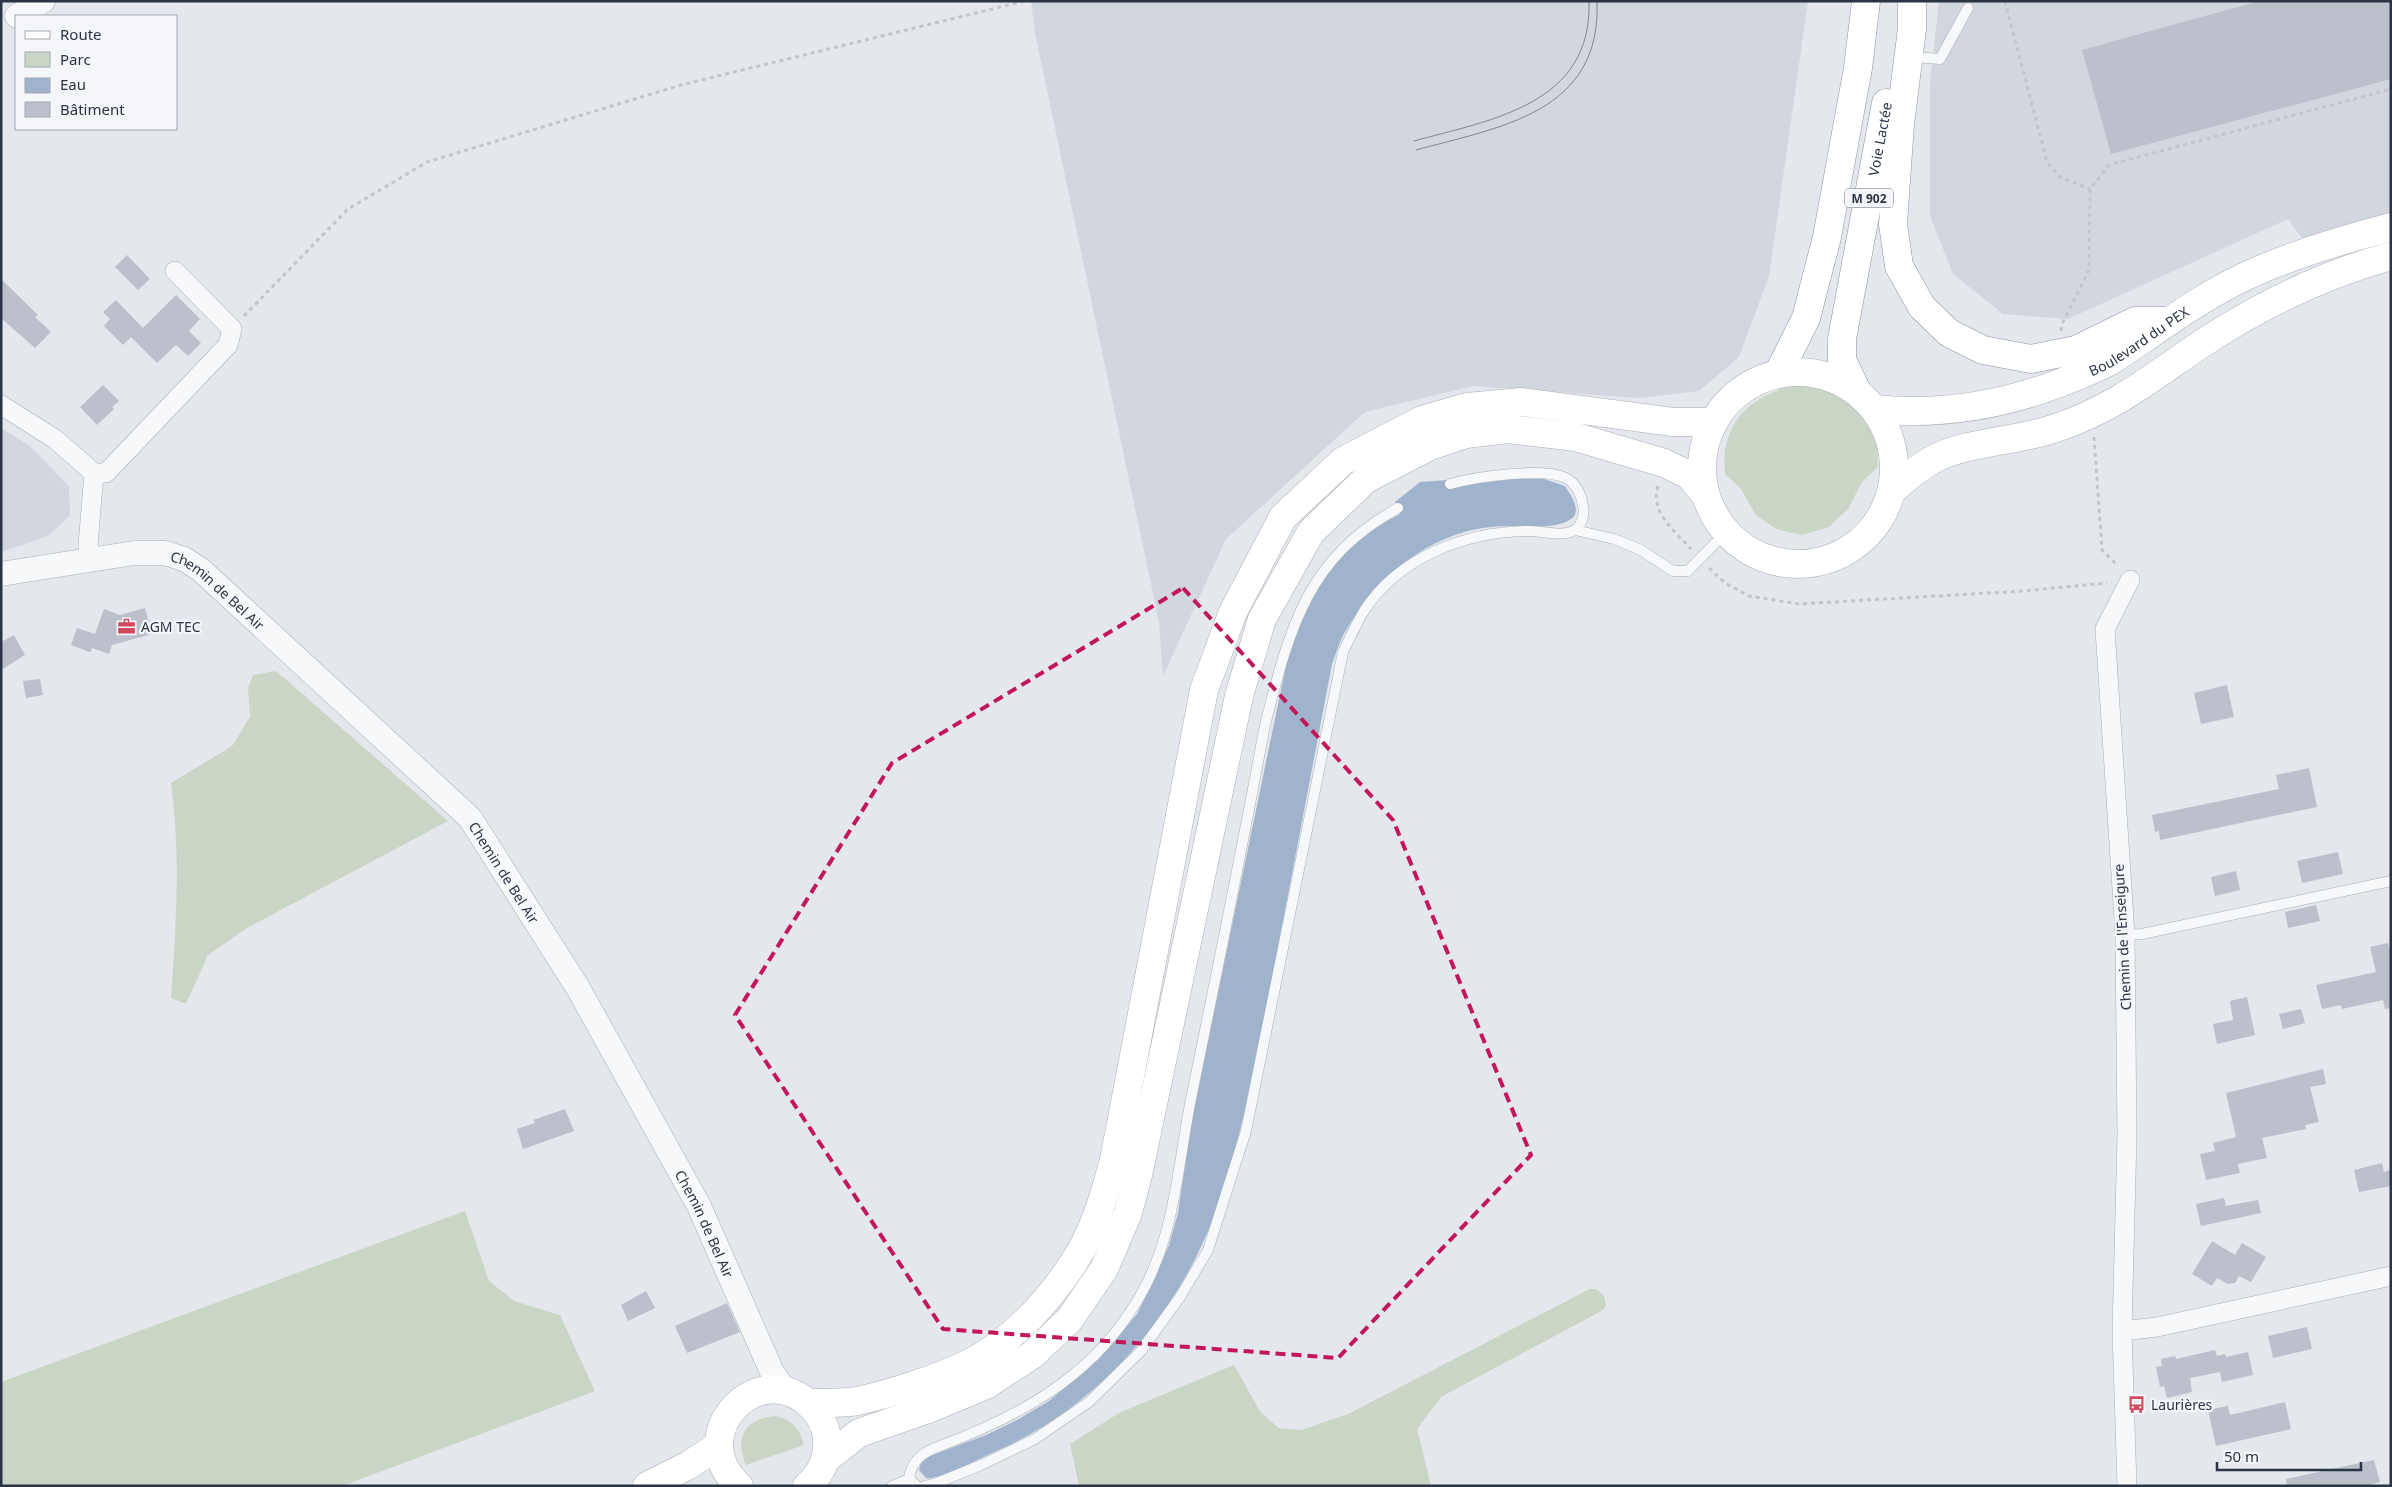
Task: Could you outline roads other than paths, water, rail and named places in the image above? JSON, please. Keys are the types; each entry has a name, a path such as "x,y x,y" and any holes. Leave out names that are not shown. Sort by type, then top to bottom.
{"main road":[{"name":"M 902","path":"1778,374 1806,318 1827,237 1858,68 1866,1"},
{"name":"Voie Lactée","path":"1893,490 1895,462 1888,433 1842,360 1842,339 1896,48 1902,1"},
{"path":"1912,1 1912,29 1900,124 1893,224 1899,266 1922,307 1949,333 1983,350 2031,360 2076,350 2136,321 2170,321"},
{"name":"Boulevard du PEX","path":"1866,400 1902,412 1945,411 1994,404 2036,391 2110,361 2170,321 2243,278 2321,247 2391,227"},
{"path":"1866,400 1832,378 1806,372 1778,374 1752,383 1730,400 1713,422 1704,446 1702,463 1706,496 1714,515 1726,532 1749,551 1777,562 1807,564 1836,557 1862,541 1881,518 1893,490 1933,459 1961,450 2054,429 2089,416 2115,403 2236,323 2289,294 2331,274 2391,256"},
{"path":"739,1486 725,1470 719,1446 720,1433 727,1416 739,1402 750,1395 770,1390 797,1397 856,1401 921,1383 978,1358 1019,1328 1045,1302 1077,1257 1102,1204 1114,1160 1204,690 1233,612 1282,517 1343,461 1422,420 1467,407 1521,402 1673,422 1713,422"},
{"path":"817,1478 859,1433 928,1409 986,1385 1032,1355 1069,1320 1104,1269 1128,1214 1138,1176 1239,696 1262,619 1311,532 1366,479 1430,446 1466,434 1508,429 1576,437 1664,463 1688,475 1706,496"},
{"path":"797,1397 817,1412 827,1434 817,1478"},
{"path":"647,1486 689,1465 719,1446"}],"street":[{"path":"20,15 43,1"},
{"path":"1,26 15,18"},
{"path":"1,405 55,439 94,473 106,473 221,355 228,345 232,330 175,271"},
{"path":"91,559 88,545 94,473"},
{"name":"Chemin de Bel Air","path":"1,574 134,553 165,553 184,560 201,570 470,818 578,988 700,1206 772,1372 797,1397"},
{"name":"Chemin de l'Enseigure","path":"2127,1486 2122,1331 2127,1136 2125,935 2105,629 2130,580"},
{"path":"2122,1331 2157,1328 2391,1276"},
{"path":"750,1395 762,1351"}],"lane":[{"path":"1906,76 1914,57 1940,59 1968,8"},
{"path":"1450,484 1472,478 1511,474 1556,475 1568,478 1581,494 1584,510 1580,525 1575,530"},
{"path":"892,1486 913,1483 910,1468 918,1458 936,1447 979,1432 1024,1410 1061,1386 1091,1360 1115,1334 1132,1310 1152,1274 1170,1222 1180,1175 1187,1117 1266,726 1281,662 1299,611 1319,576 1346,543 1398,508"},
{"path":"924,1486 937,1483 981,1465 1034,1439 1089,1402 1141,1351 1180,1297 1208,1250 1246,1131 1343,652 1364,610 1415,561 1450,545 1484,534 1528,531 1563,533 1575,530 1614,539 1639,549 1673,571 1688,571 1700,561 1726,532"},
{"path":"2125,935 2142,934 2391,881"}],"water":[{"path":"1512,479 1544,479 1565,486 1576,507 1574,516 1563,523 1554,525 1532,527 1499,526 1467,531 1424,549 1387,577 1371,594 1357,613 1339,644 1332,664 1254,1073 1225,1183 1213,1219 1197,1256 1177,1292 1127,1357 1098,1386 1066,1411 1032,1433 971,1463 941,1476 926,1478 919,1470 922,1459 986,1435 1017,1420 1049,1401 1100,1358 1137,1314 1151,1286 1169,1245 1178,1213 1192,1118 1287,661 1304,614 1315,593 1341,557 1358,541 1377,527 1400,514 1395,502 1420,482 1448,480 1473,484"}],"tram line":[{"path":"1414,141 1504,115 1532,102 1555,85 1574,64 1586,36 1589,1"},
{"path":"1416,150 1480,133 1512,122 1540,109 1564,91 1583,68 1594,39 1597,1"}],"place":[{"name":"AGM TEC","path":"127,626"},
{"name":"Laurières","path":"2137,1404"}]}
